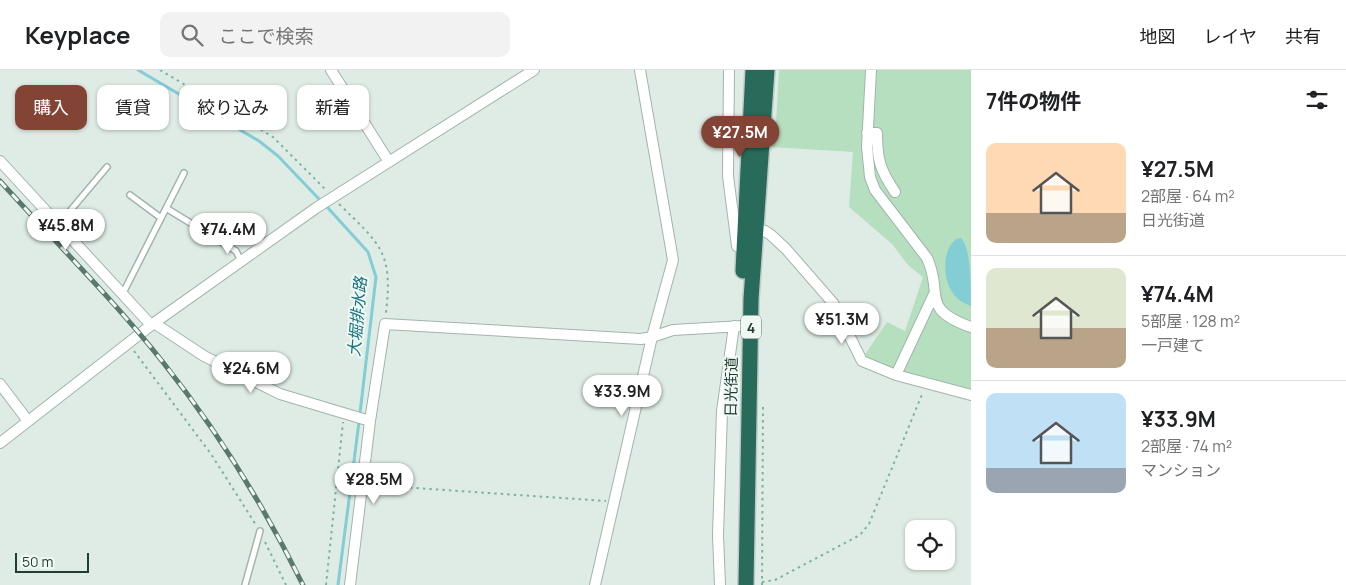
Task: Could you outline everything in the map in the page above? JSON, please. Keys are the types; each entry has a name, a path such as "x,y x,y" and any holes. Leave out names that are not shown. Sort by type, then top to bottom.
{"highway":[{"name":"日光街道","path":"746,585 753,70"},
{"name":"日光街道","path":"736,585 738,326 744,246 750,229 767,70"}],"street":[{"path":"331,70 389,162"},
{"path":"0,443 152,324 316,208 534,70"},
{"path":"595,585 616,502 652,337 673,260 640,70"},
{"path":"729,70 728,176 737,246 744,246"},
{"path":"871,70 867,166 875,190 927,258 933,271 935,302 943,313 958,323 971,327"},
{"path":"868,132 877,133 877,154 881,168 895,192"},
{"path":"0,161 152,324 204,356 280,394 370,421"},
{"path":"750,229 764,231 786,249 833,303 862,361 896,375 971,395"},
{"path":"896,375 934,294"},
{"path":"350,585 384,324 623,338 652,337 673,330 738,326 722,411 718,534 720,585"},
{"path":"0,384 28,421"}],"lane":[{"path":"58,225 107,167"},
{"path":"123,293 184,173"},
{"path":"130,195 161,218"},
{"path":"166,208 236,251 241,261"},
{"path":"245,585 260,531"}],"path":[{"path":"160,70 273,137 330,199 366,231 384,256 389,282 384,324"},
{"path":"128,343 206,446 260,531 286,585"},
{"path":"762,398 762,583 775,580 860,534 869,524 926,384"},
{"path":"326,585 344,412"},
{"path":"364,484 616,502"}],"green space":[{"path":"779,70 971,70 971,392 902,374 867,360 864,356 887,322 905,331 923,277 908,265 892,244 849,207 853,152 771,147 771,141 775,140"}],"water":[{"path":"961,238 969,259 971,306 957,298 952,292 946,277 947,252 956,239"}],"waterway":[{"name":"大堀排水路","path":"138,70 259,141 278,156 319,199"},
{"name":"大堀排水路","path":"328,208 368,252 376,277 360,413"},
{"name":"大堀排水路","path":"338,585 359,422"}],"railway":[{"path":"0,181 123,315 182,387 202,414 256,498 303,585"}]}
